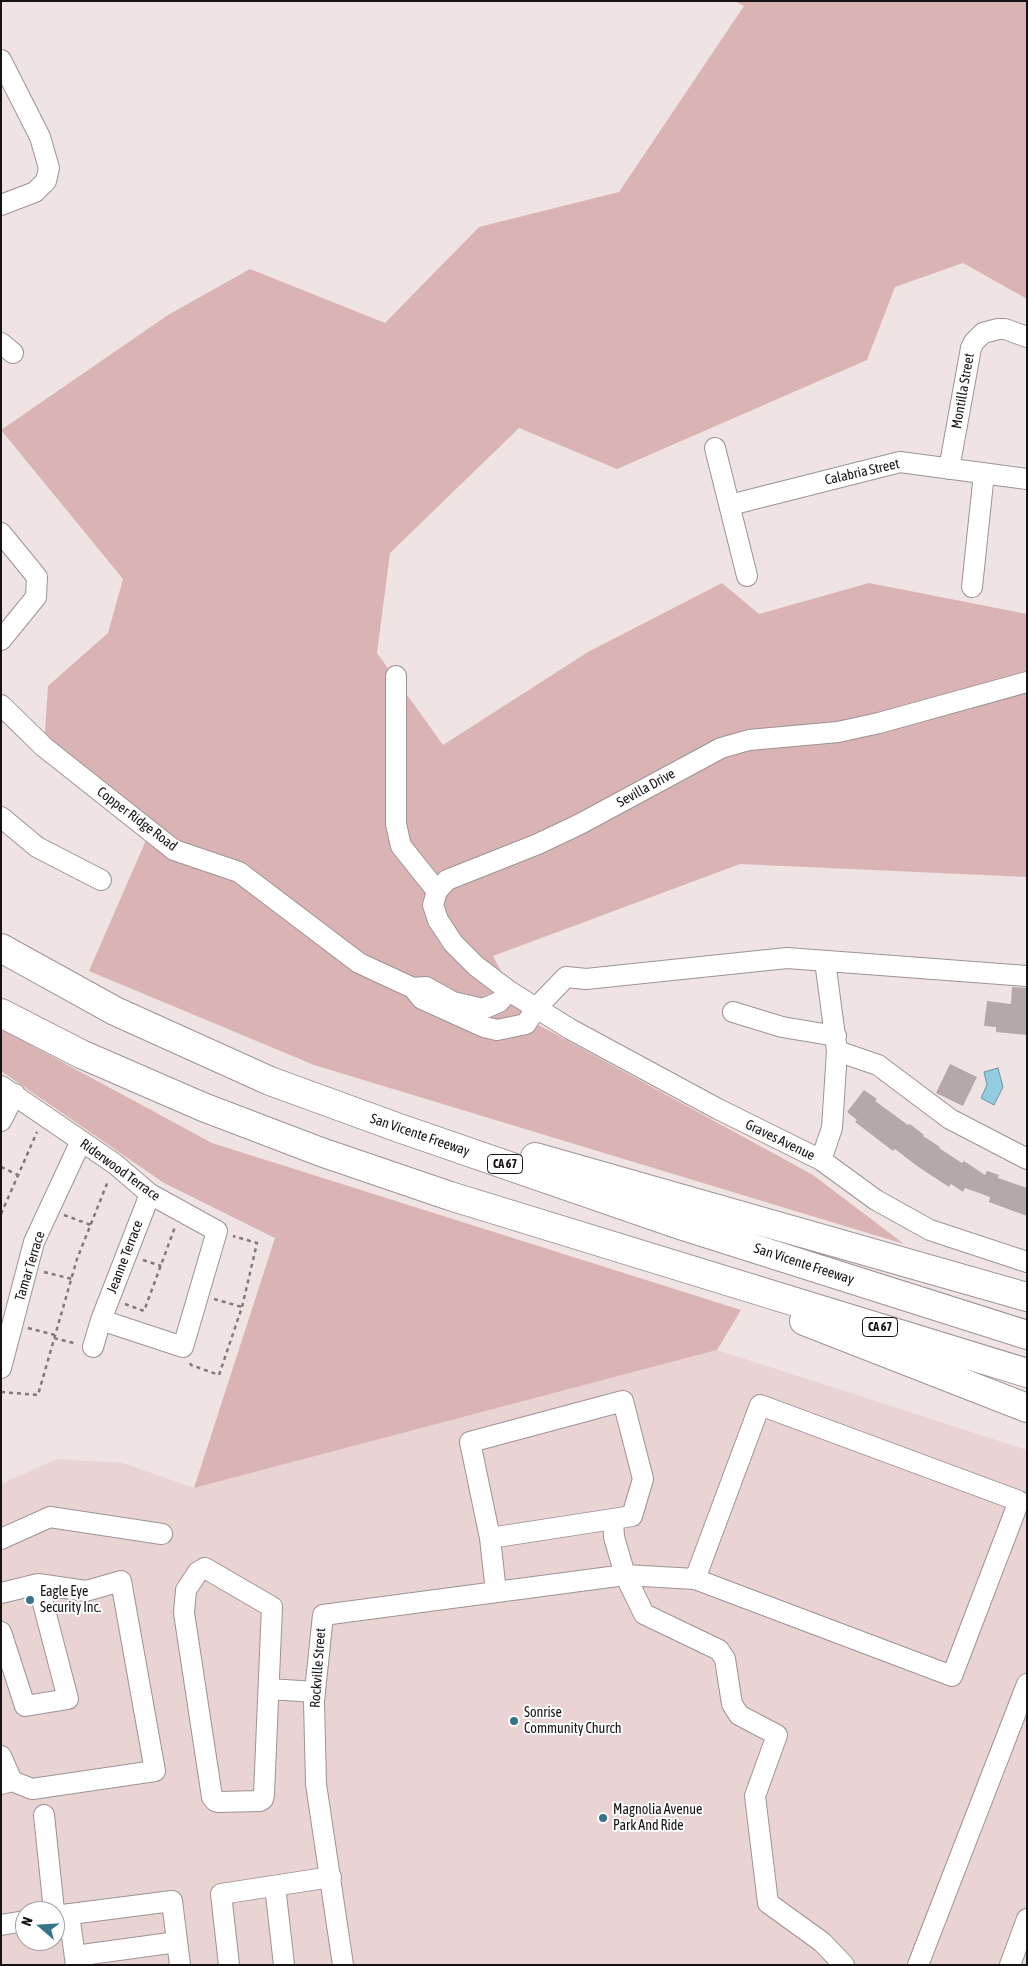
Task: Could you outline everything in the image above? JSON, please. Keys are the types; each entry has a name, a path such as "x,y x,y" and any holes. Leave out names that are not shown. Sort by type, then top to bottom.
{"highway":[{"name":"San Vicente Freeway","path":"1,948 115,1011 270,1081 398,1128 683,1226 1027,1335"},
{"name":"CA 67","path":"1,1013 80,1054 203,1108 321,1152 450,1196 1027,1373"},
{"path":"270,1081 1027,1297"},
{"path":"733,1282 788,1315 1027,1408"}],"street":[{"path":"1,60 40,137 48,168 46,181 35,192 1,205"},
{"name":"Montilla Street","path":"949,469 971,348 974,342 983,333 998,329 1005,329 1027,337"},
{"path":"715,448 747,576"},
{"name":"Calabria Street","path":"730,505 900,462 1027,479"},
{"path":"972,587 984,473"},
{"path":"1,533 37,577 36,597 1,640"},
{"path":"396,676 396,824 401,846 437,891 433,905 438,920 453,943 476,966 536,1008"},
{"name":"Sevilla Drive","path":"437,891 447,880 538,844 572,828 721,748 749,740 838,732 862,727 1027,682"},
{"name":"Copper Ridge Road","path":"1,705 44,747 174,850 239,872 359,963 413,988 422,999 431,1004 484,1027 497,1030 526,1024 536,1008 566,977 586,979 787,958 1027,976"},
{"path":"1,817 37,847 101,880"},
{"path":"821,1160 832,1128 837,1044 825,961"},
{"name":"Copper Ridge Road","path":"413,988 426,987 453,1002 482,1008 498,1002 509,990"},
{"name":"Graves Avenue","path":"536,1008 618,1056 718,1109 821,1160 876,1200 930,1230 1027,1262"},
{"path":"732,1012 837,1044 878,1065 950,1119 1027,1159"},
{"path":"1,1121 8,1090"},
{"name":"Riderwood Terrace","path":"8,1090 115,1164 150,1194 217,1231"},
{"name":"Tamar Terrace","path":"1,1368 34,1242 81,1141"},
{"name":"Jeanne Terrace","path":"93,1348 101,1320 150,1194"},
{"path":"101,1320 183,1347 217,1231"},
{"path":"490,1538 632,1516 643,1480 623,1401 470,1442 490,1538 496,1592"},
{"name":"Rockville Street","path":"343,1965 316,1784 315,1692 323,1615 625,1576 695,1579 952,1676 1019,1501 760,1405 695,1579"},
{"path":"1,1539 50,1517 162,1534"},
{"path":"613,1519 614,1537 625,1576 644,1614 719,1650 725,1659 732,1704 739,1715 777,1735 755,1796 768,1903 822,1942 844,1965"},
{"path":"205,1568 272,1607 269,1689 263,1799 260,1801 215,1801 212,1797 184,1613 186,1590 198,1572 205,1568"},
{"path":"1,1593 38,1584 86,1591 121,1580 155,1771 32,1789 6,1783 1,1756"},
{"path":"1,1632 8,1678 25,1706 68,1699 38,1584"},
{"path":"918,1965 1027,1684"},
{"path":"269,1689 315,1692"},
{"path":"44,1815 57,1901"},
{"path":"229,1965 221,1894 330,1876"},
{"path":"275,1886 284,1965"},
{"path":"65,1913 172,1901 180,1965"},
{"path":"1017,1959 1027,1919"},
{"path":"1,1925 15,1923"},
{"path":"65,1931 75,1960 177,1942"}],"path":[{"path":"1,1214 44,1115"},
{"path":"1,1392 38,1395 72,1279 115,1164"},
{"path":"1,1167 18,1175"},
{"path":"50,1209 91,1225"},
{"path":"144,1311 180,1211"},
{"path":"191,1365 219,1375 242,1307 257,1243 217,1231"},
{"path":"28,1267 72,1279"},
{"path":"198,1294 242,1307"},
{"path":"13,1324 93,1348"}],"shaded area":[{"path":"734,1 1027,1 1027,299 963,263 895,287 867,360 617,469 519,428 390,553 377,653 443,745 588,652 722,583 759,614 869,583 1027,614 1027,877 740,864 493,956 526,1018 813,1175 904,1244 314,1065 89,971 150,831 44,747 48,686 108,633 123,579 1,430 168,315 250,269 385,323 479,227 619,192 744,6"},
{"path":"1,1029 212,1143 741,1310 717,1350 194,1488 275,1238 164,1183 1,1071"},
{"path":"717,1350 1027,1450 1027,1965 1,1965 1,1484 57,1459 123,1463 194,1488"}],"water":[{"path":"998,1068 1003,1087 994,1105 981,1098 987,1085 984,1072"}],"building":[{"path":"1012,987 1027,988 1027,1035 996,1032 996,1027 984,1026 987,1001 1011,1004"},
{"path":"950,1064 977,1077 963,1106 936,1093"},
{"path":"864,1090 877,1099 875,1101 908,1125 910,1124 939,1148 962,1163 964,1161 985,1175 987,1171 999,1175 998,1178 1027,1188 1027,1216 989,1202 990,1197 965,1188 963,1192 951,1184 949,1187 895,1149 893,1151 855,1122 857,1120 847,1112"}],"place":[{"name":"Eagle Eye Security Inc.","path":"30,1600"},
{"name":"Sonrise Community Church","path":"514,1721"},
{"name":"Magnolia Avenue Park And Ride","path":"603,1818"}]}
